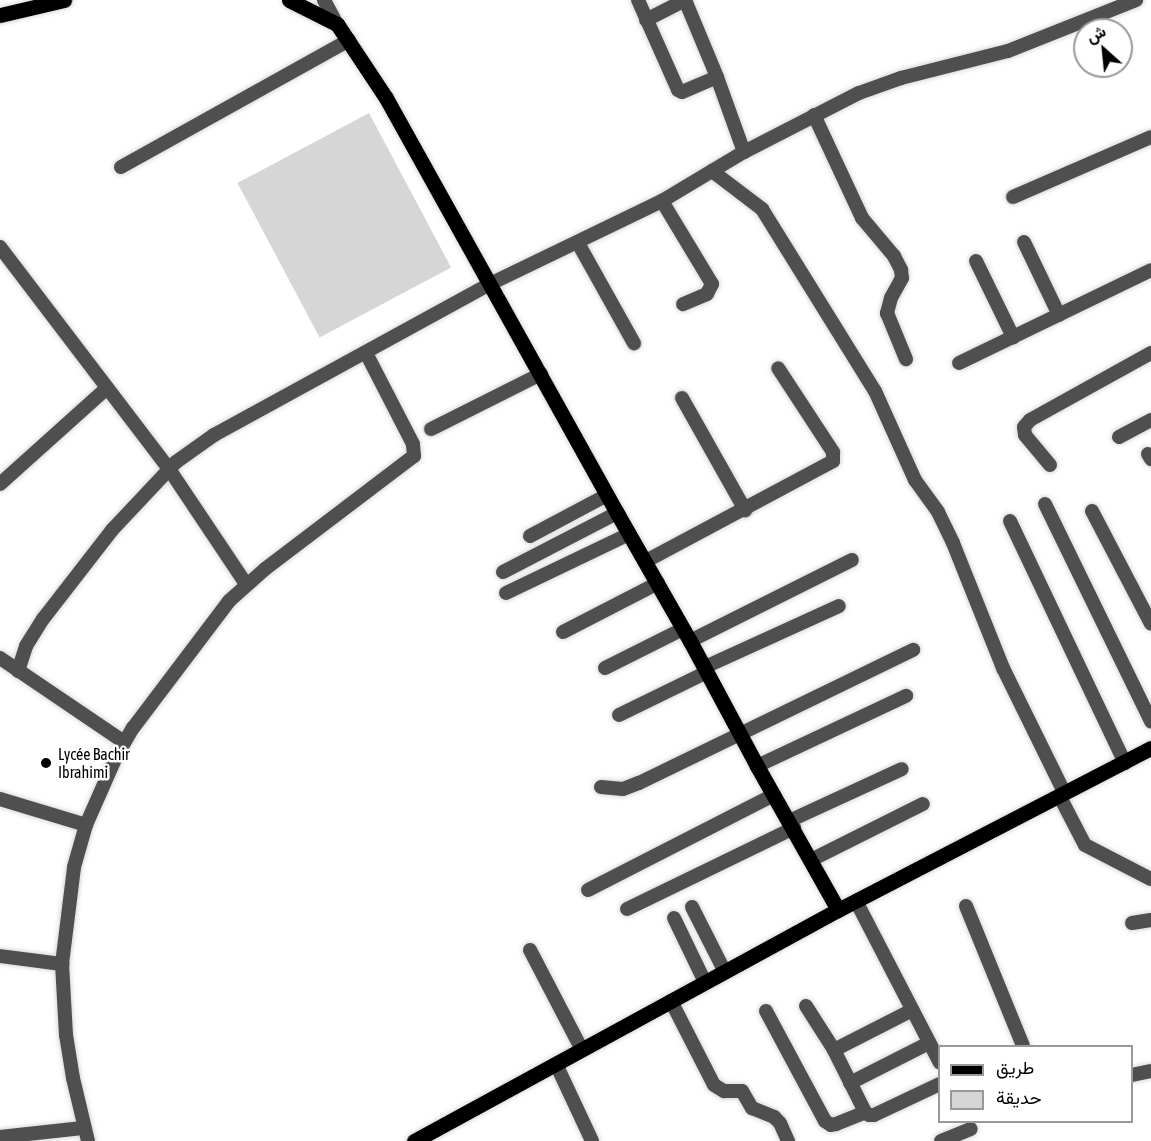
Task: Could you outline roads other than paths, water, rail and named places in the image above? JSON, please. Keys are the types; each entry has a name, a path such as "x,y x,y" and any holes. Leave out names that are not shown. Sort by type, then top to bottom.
{"main road":[{"path":"0,15 64,0"},
{"path":"289,0 337,24 386,98 646,561 838,910"},
{"path":"414,1141 838,910 1151,748"}],"street":[{"path":"324,0 337,24"},
{"path":"638,0 678,90 682,92 717,77"},
{"path":"646,20 685,0 717,77 744,152"},
{"path":"18,671 26,646 64,590 112,530 169,469 214,435 490,284 662,201 744,152 814,115 902,78 1008,51 1136,0"},
{"path":"121,167 349,40"},
{"path":"814,115 862,218 894,256 901,270 902,279 891,298 887,313 906,359"},
{"path":"1013,197 1151,137"},
{"path":"712,171 762,209 875,391 915,480 938,512 953,543 1003,668 1085,845 1151,879"},
{"path":"662,201 712,284 707,294 683,304"},
{"path":"1024,242 1059,315"},
{"path":"578,243 634,343"},
{"path":"0,247 169,469 246,584"},
{"path":"976,261 1013,337"},
{"path":"959,363 1150,273"},
{"path":"0,1137 86,1134 66,1035 62,964 74,867 86,825 124,742 160,690 229,602 246,584 414,456 415,447 366,353"},
{"path":"1050,465 1025,435 1024,428 1030,420 1151,353"},
{"path":"646,561 745,510 833,460 833,452 778,368"},
{"path":"431,429 541,374"},
{"path":"0,484 107,388"},
{"path":"682,398 745,510"},
{"path":"1119,437 1151,420"},
{"path":"530,536 607,495"},
{"path":"1045,504 1151,721"},
{"path":"1092,511 1151,624"},
{"path":"502,572 617,513"},
{"path":"1010,521 1125,763"},
{"path":"506,593 629,534"},
{"path":"605,668 687,635 852,560"},
{"path":"563,632 658,583"},
{"path":"619,715 706,669 839,606"},
{"path":"601,787 624,789 639,783 913,650"},
{"path":"0,658 124,742"},
{"path":"757,766 906,696"},
{"path":"627,909 902,769"},
{"path":"588,890 774,795"},
{"path":"0,799 86,825"},
{"path":"811,860 923,804"},
{"path":"856,901 938,1061"},
{"path":"966,906 1022,1045"},
{"path":"692,907 725,972"},
{"path":"674,918 705,982"},
{"path":"1132,923 1151,920"},
{"path":"530,950 581,1048"},
{"path":"0,956 62,964"},
{"path":"671,1001 714,1085 724,1091 741,1091 752,1108 774,1117 780,1123 788,1141"},
{"path":"806,1006 834,1050 865,1112"},
{"path":"834,1050 912,1010"},
{"path":"766,1011 825,1121 831,1125 865,1112 874,1115 938,1084"},
{"path":"850,1083 929,1043"},
{"path":"556,1064 592,1141"},
{"path":"1133,1075 1151,1071"},
{"path":"941,1141 971,1131"}],"place":[{"name":"Lycée Bachir Ibrahimi","path":"46,763"}]}
